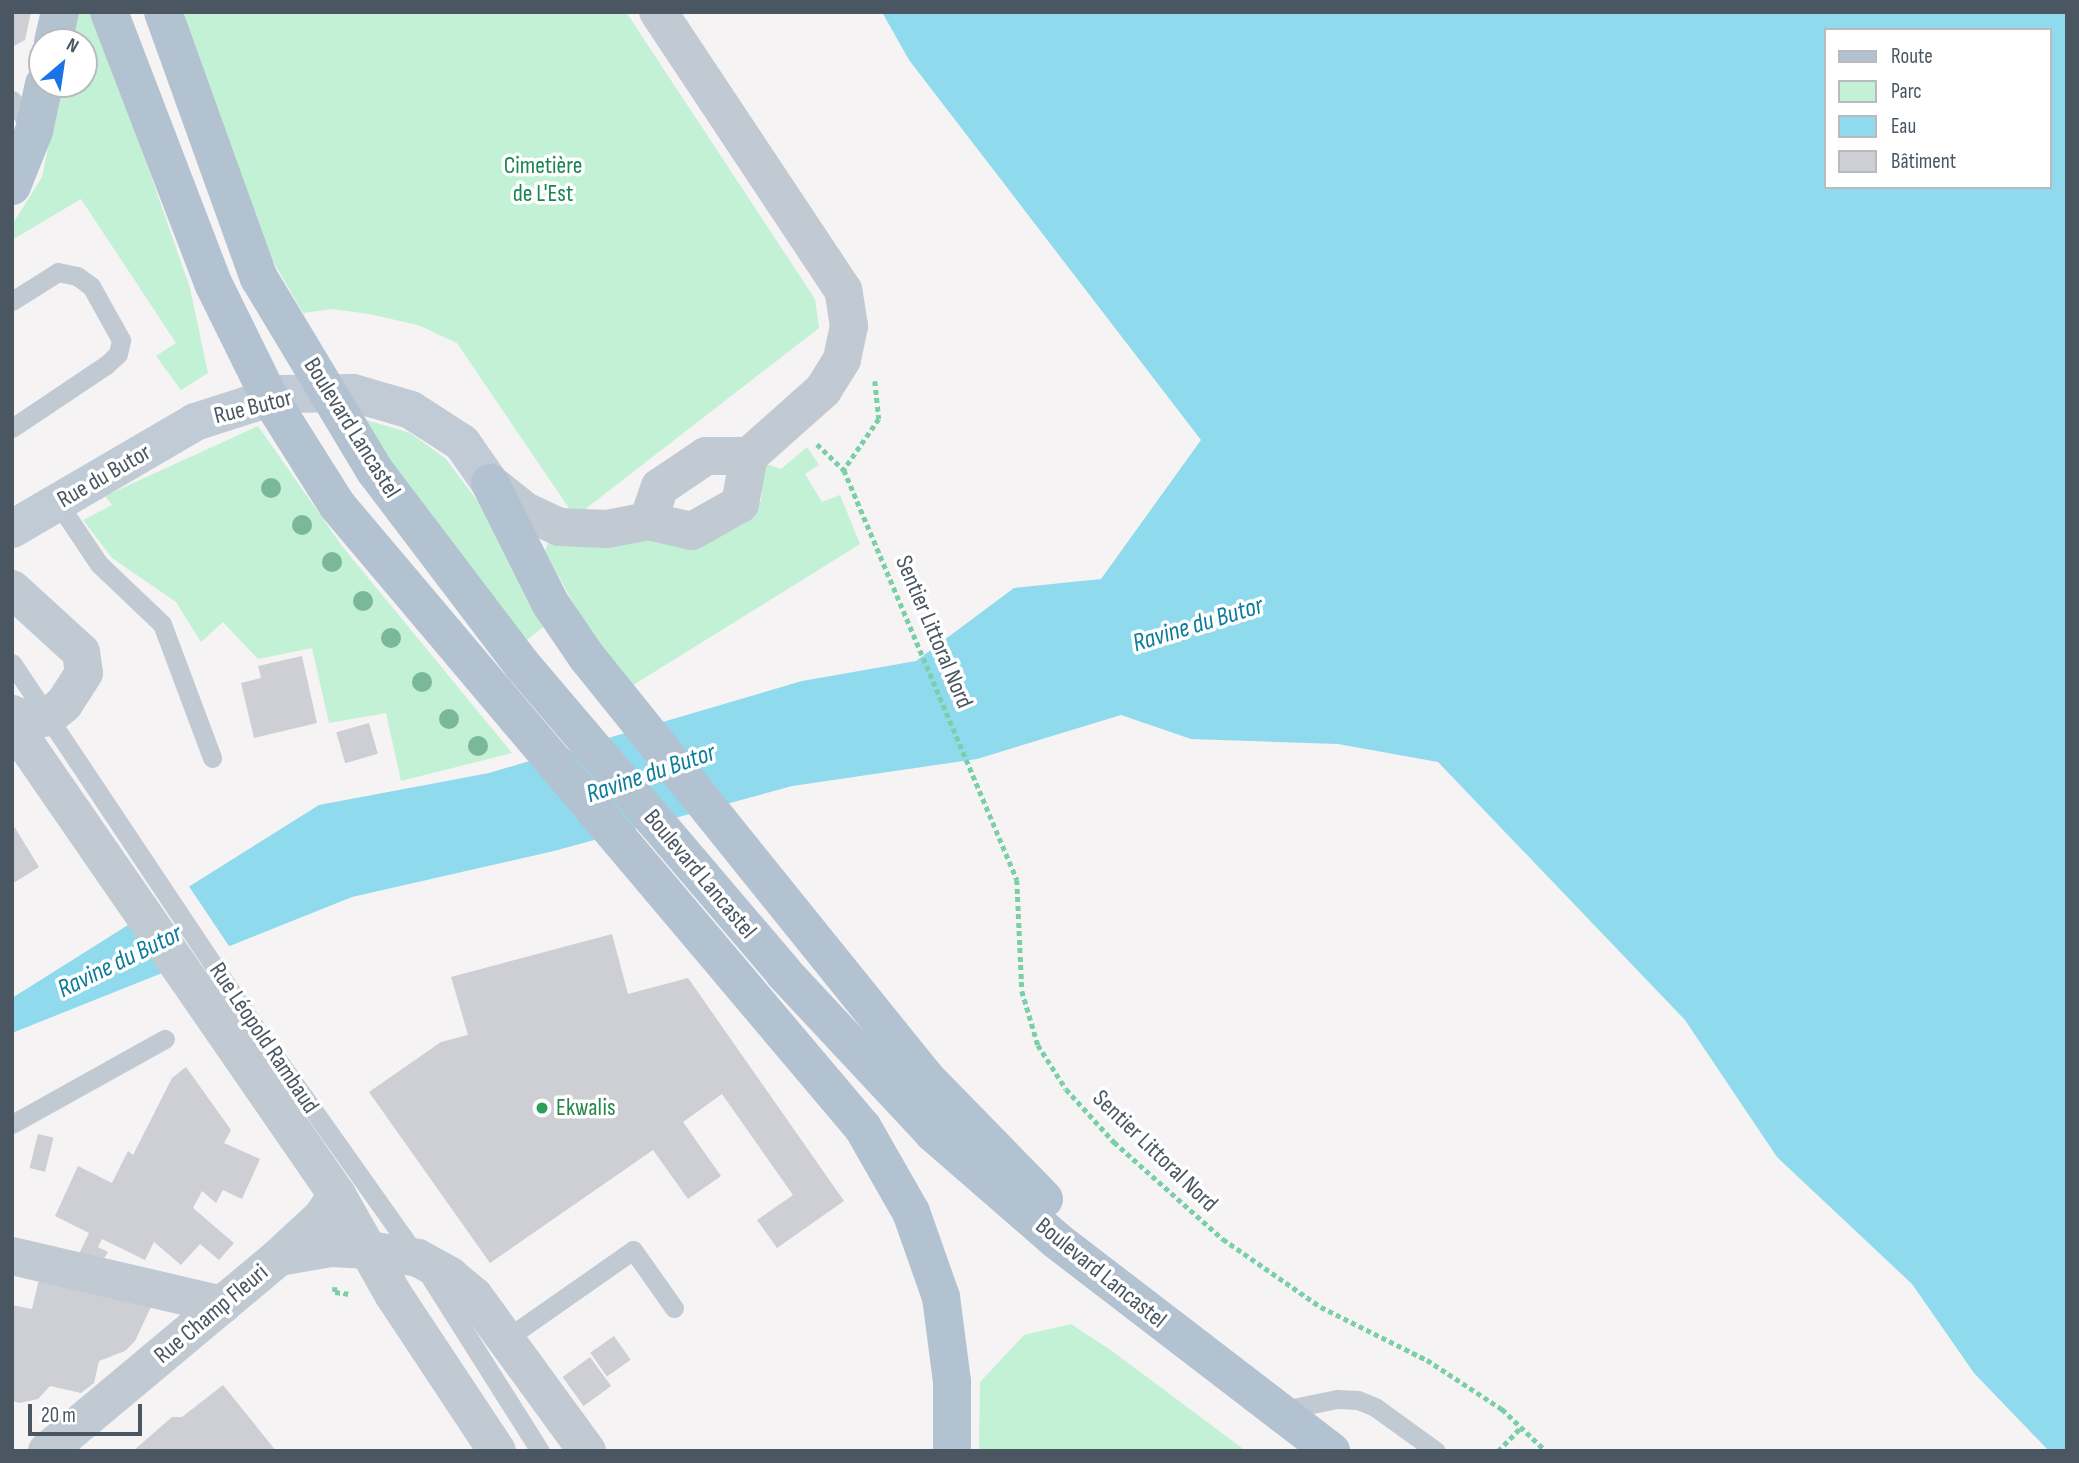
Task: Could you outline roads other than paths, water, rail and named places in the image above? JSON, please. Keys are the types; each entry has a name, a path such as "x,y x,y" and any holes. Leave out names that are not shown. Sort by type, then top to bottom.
{"main road":[{"name":"Boulevard Lancastel","path":"108,12 213,283 269,397 337,505 528,736 863,1128 911,1212 941,1297 952,1382 952,1451"},
{"name":"Boulevard Lancastel","path":"163,12 259,278 375,471 524,667 784,973 933,1133 1056,1240 1331,1451"},
{"path":"12,186 34,131 41,98"},
{"name":"Rue Butor","path":"195,422 282,394 353,393 411,410 462,443 490,483"},
{"name":"Rue du Butor","path":"12,529 195,422"},
{"path":"490,483 550,603 586,656 817,948 926,1078 1170,1329"}],"street":[{"path":"490,483 525,511 560,527 607,529 648,521 692,531 740,504 749,456 823,390 842,359 849,326 844,290 658,12"},
{"path":"648,521 660,487 706,456 749,456"},
{"path":"12,589 81,652 84,673 77,688 24,718"},
{"name":"Rue Léopold Rambaud","path":"24,718 102,822 245,1036 369,1250 497,1451"},
{"name":"Rue Champ Fleuri","path":"47,1451 279,1257 322,1217 337,1195"},
{"name":"Rue Champ Fleuri","path":"279,1257 331,1248 369,1250"},
{"name":"Rue Léopold Rambaud","path":"369,1250 418,1258 474,1296 587,1451"},
{"path":"12,1256 222,1305"}],"lane":[{"path":"12,100 34,131"},
{"path":"12,301 58,272 77,276 91,286 114,321 121,340 118,354 106,365 12,429"},
{"path":"58,503 99,564 162,624 212,758"},
{"path":"12,663 24,718"},
{"name":"Rue Léopold Rambaud","path":"245,1036 418,1258 540,1451"},
{"path":"12,1124 165,1039"},
{"path":"506,1339 632,1250 674,1308"},
{"path":"1277,1411 1337,1399 1358,1400 1375,1407 1436,1451"}],"water":[{"name":"Ravine du Butor","path":"882,12 2067,12 2067,1451 2049,1451 1974,1373 1912,1284 1777,1157 1685,1020 1438,762 1338,744 1191,739 1121,715 977,759 792,786 554,851 352,897 12,1033 12,998 319,805 489,773 802,681 916,661 1014,588 1101,579 1201,440 909,60"}],"place":[{"name":"Ekwalis","path":"542,1108"}],"park label":[{"name":"Cimetière de L'Est","path":"543,180"}]}
